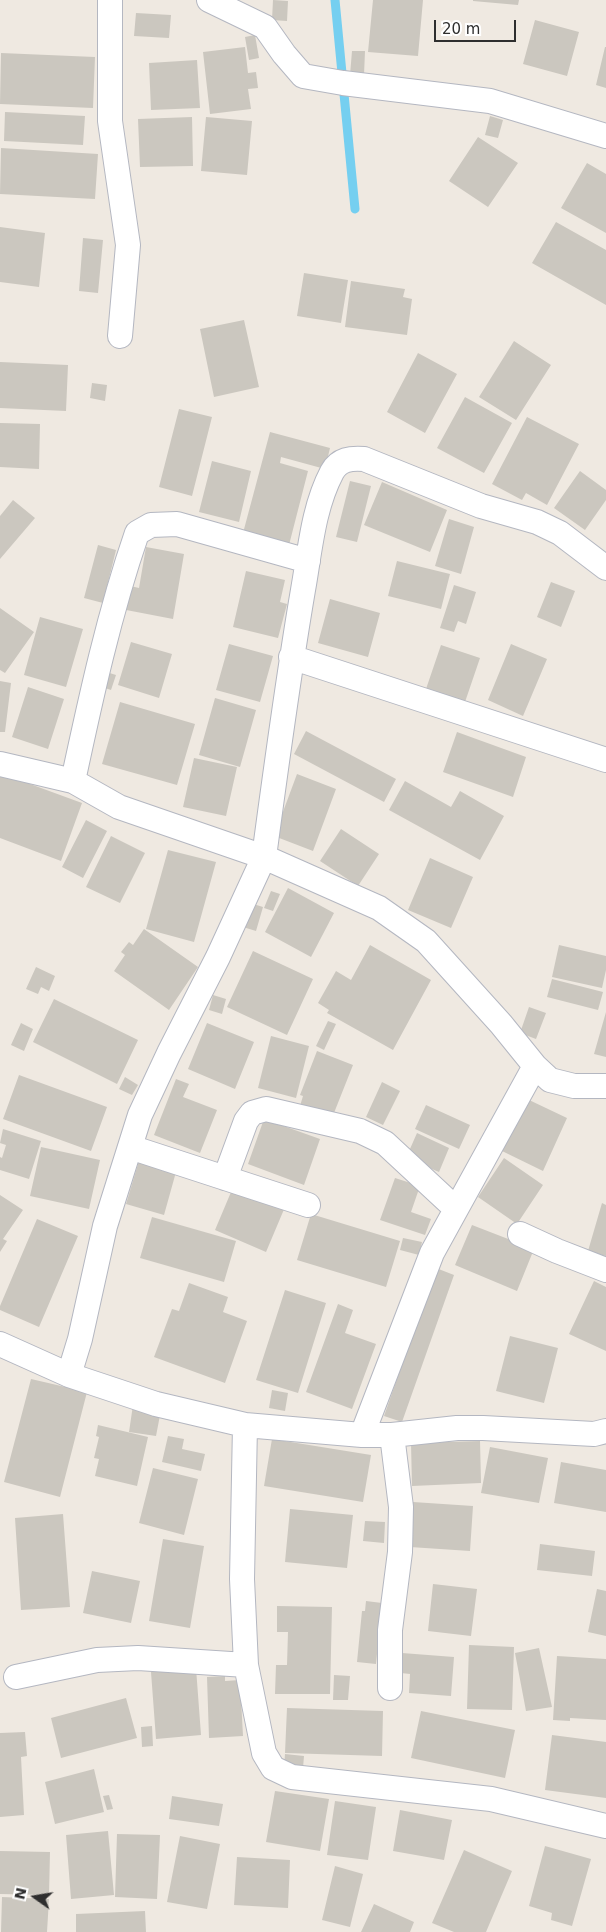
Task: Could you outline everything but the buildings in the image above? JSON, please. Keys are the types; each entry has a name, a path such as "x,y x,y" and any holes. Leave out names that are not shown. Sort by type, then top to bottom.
{"street":[{"path":"110,0 110,121 128,245 120,336"},
{"path":"209,0 265,27 284,54 304,76 343,83 490,101 606,136"},
{"path":"69,1375 80,1339 105,1226 140,1115 218,956 264,856 291,657 315,519 332,471 342,461 353,458 364,459 481,506 537,522 560,533 606,568"},
{"path":"73,780 94,684 120,581 137,533 151,525 177,524 308,561"},
{"path":"291,657 606,760"},
{"path":"0,764 73,780 119,807 264,856 379,908 426,941 501,1024 535,1066 550,1080 574,1086 606,1086"},
{"path":"362,1435 432,1253 455,1208 535,1066"},
{"path":"225,1178 246,1121 252,1113 266,1110 360,1131 385,1143 455,1208"},
{"path":"130,1147 308,1205"},
{"path":"520,1234 557,1252 606,1270"},
{"path":"0,1344 69,1375 156,1404 245,1425 362,1435 392,1435 457,1428 594,1434 606,1431"},
{"path":"245,1425 242,1579 246,1665 264,1753 273,1768 292,1777 491,1799 606,1826"},
{"path":"390,1688 390,1630 400,1552 401,1507 392,1435"},
{"path":"16,1677 97,1660 138,1658 246,1665"}],"waterway":[{"path":"335,0 355,209"}]}
